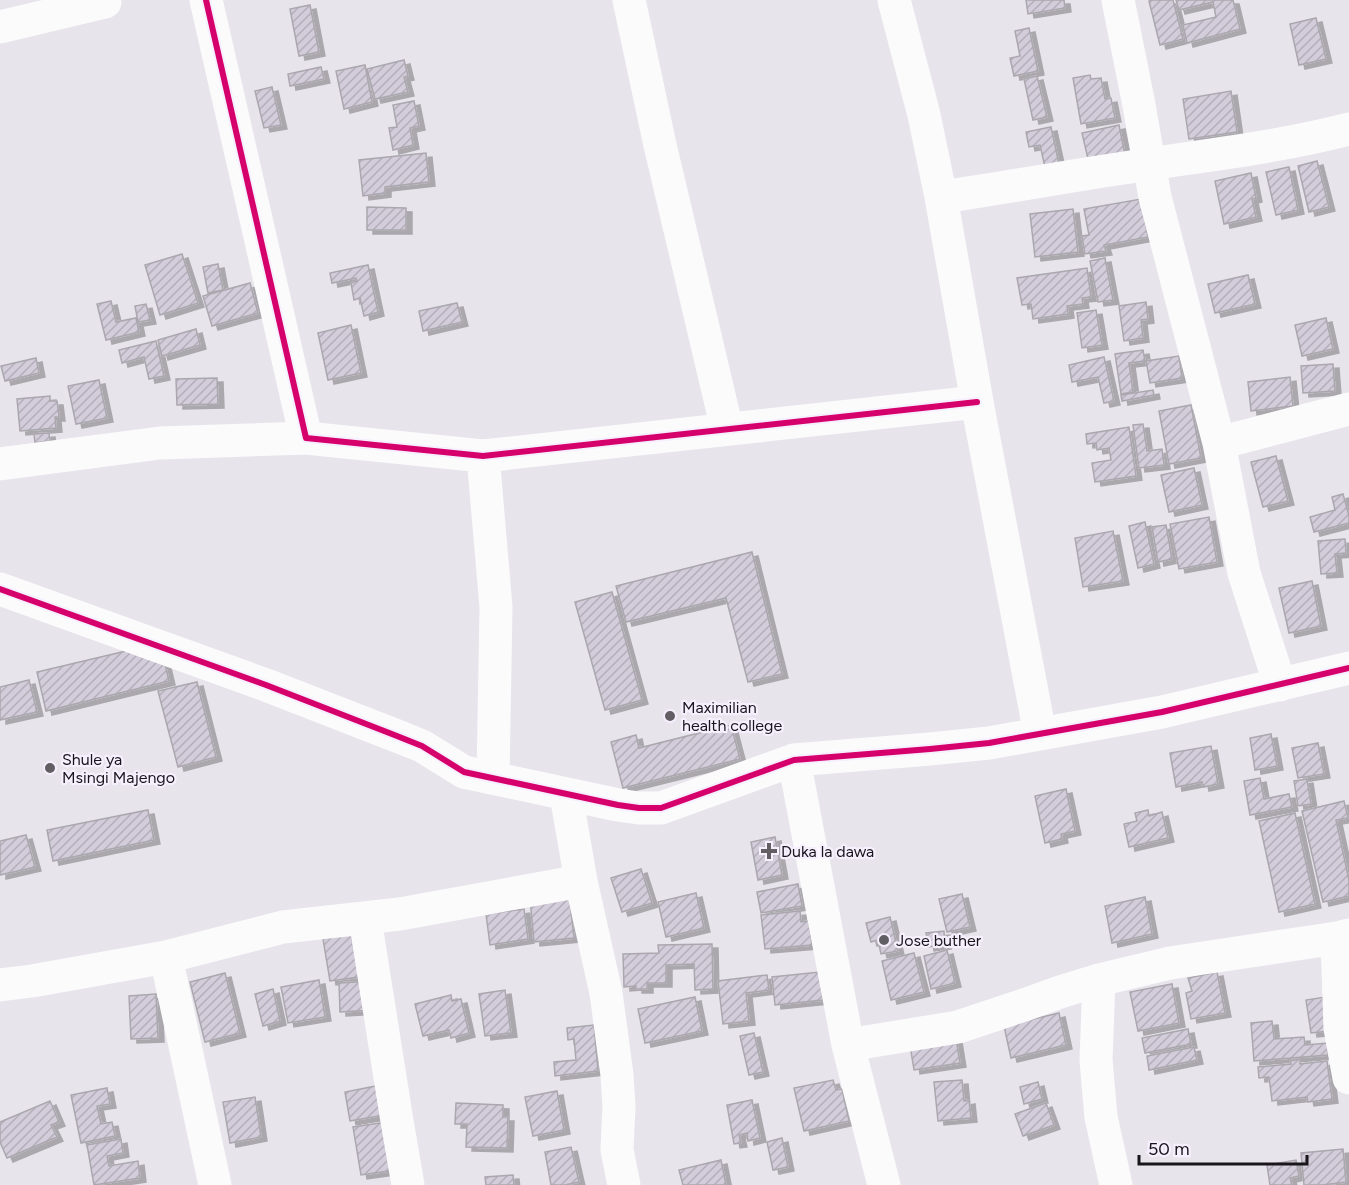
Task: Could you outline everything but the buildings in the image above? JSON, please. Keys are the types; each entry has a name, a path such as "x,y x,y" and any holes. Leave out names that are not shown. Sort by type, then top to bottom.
{"street":[{"path":"206,0 306,438"},
{"path":"629,0 660,145 727,429"},
{"path":"894,0 924,115 941,197 1040,734"},
{"path":"1118,0 1155,197 1219,443 1244,573 1280,685"},
{"path":"0,27 106,1"},
{"path":"941,197 1209,156 1349,129"},
{"path":"0,465 160,443 306,438 483,456 977,402"},
{"path":"1219,443 1349,409"},
{"path":"483,456 496,607 493,778"},
{"path":"0,589 266,685 422,746 464,772 566,795 639,808 661,808 794,760 990,743 1161,711 1349,668"},
{"path":"794,760 848,1045 884,1185"},
{"path":"566,795 580,880 606,993 617,1075 619,1106 617,1150 624,1185"},
{"path":"0,985 166,957 283,927 400,914 580,880"},
{"path":"365,919 408,1185"},
{"path":"848,1045 958,1027 1099,980 1170,963 1343,936 1340,1028 1349,1078"},
{"path":"166,957 215,1185"},
{"path":"1099,980 1096,1060 1101,1117 1116,1185"}],"cycle path":[{"path":"206,0 306,438 483,456 977,402"},
{"path":"0,589 266,685 397,736 422,746 464,772 639,808 661,808 794,760 989,743 1162,712 1349,668"}],"place":[{"name":"Maximilian health college","path":"670,716"},
{"name":"Shule ya Msingi Majengo","path":"50,768"},
{"name":"Duka la dawa","path":"769,851"},
{"name":"Jose buther","path":"884,940"}]}
